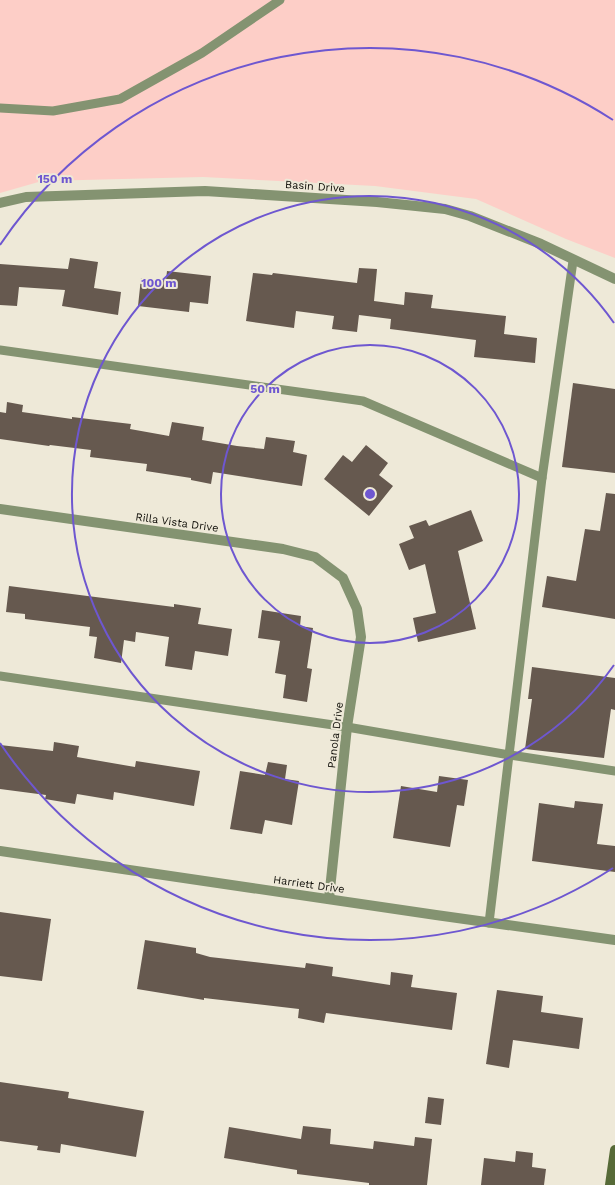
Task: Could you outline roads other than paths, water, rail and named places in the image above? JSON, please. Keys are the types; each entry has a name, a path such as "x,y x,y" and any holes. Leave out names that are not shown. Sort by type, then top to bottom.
{"main road":[{"path":"610,1185 615,1150"}],"street":[{"name":"Basin Drive","path":"0,203 26,197 205,191 377,202 445,209 470,216 541,244 573,261 615,279"},
{"name":"Rilla Vista Drive","path":"0,509 283,549 315,558 343,578"},
{"name":"Panola Drive","path":"329,899 347,727 361,637 357,609 343,578"},
{"name":"Harriett Drive","path":"0,851 489,923 615,940"}],"lane":[{"path":"0,108 53,111 120,99 202,53 280,0"},
{"path":"489,923 542,478 573,261"},
{"path":"0,350 363,401 542,478"},
{"path":"0,676 347,727 510,755 615,771"}]}
